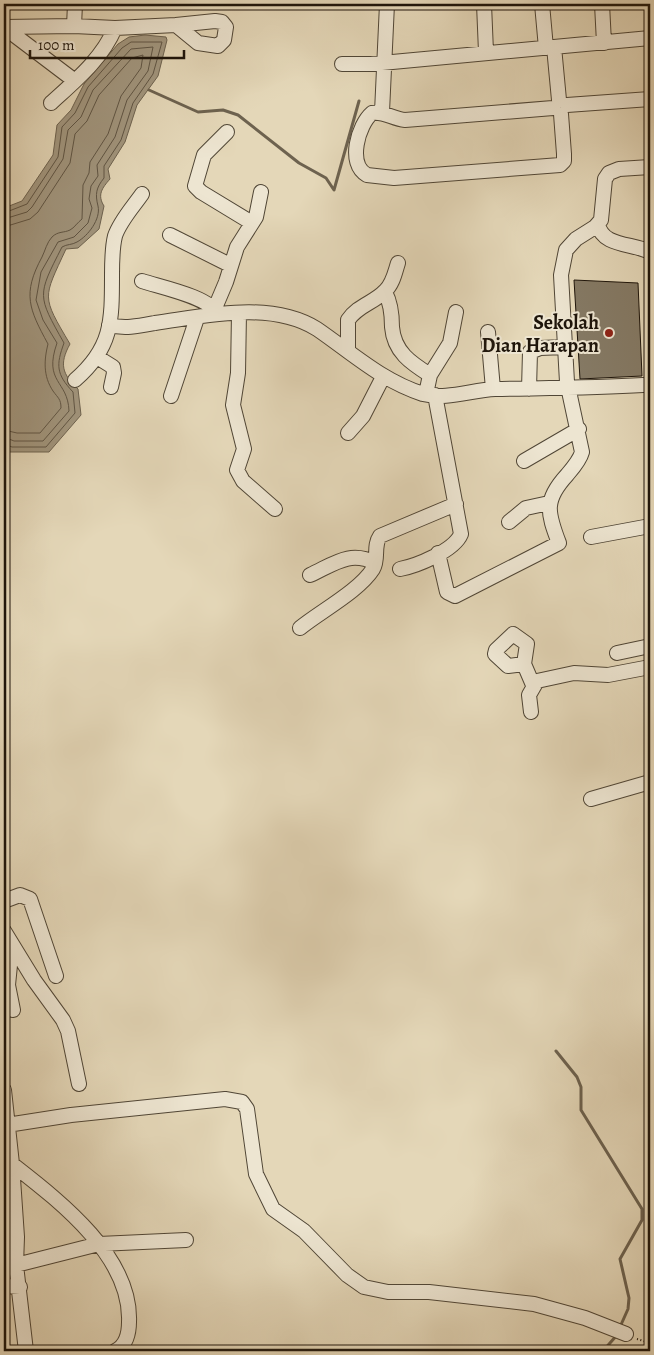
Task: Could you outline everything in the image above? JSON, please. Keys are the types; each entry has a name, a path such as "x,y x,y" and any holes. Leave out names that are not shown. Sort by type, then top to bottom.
{"street":[{"path":"74,26 75,4"},
{"path":"382,112 387,4"},
{"path":"484,4 486,52"},
{"path":"542,4 560,107 564,154 564,161 560,165 387,178 367,175 360,170 357,161 358,142 364,123 372,113 382,112 392,118 405,120 560,107 650,99"},
{"path":"602,4 604,43"},
{"path":"4,28 74,26 115,28 176,25"},
{"path":"4,28 75,81"},
{"path":"51,103 96,60 110,40 115,28"},
{"path":"342,64 550,48 650,38"},
{"path":"227,132 204,155 195,179 195,186 201,192 252,223"},
{"path":"650,167 620,169 606,177 602,211 598,224 600,232 605,238 650,252"},
{"path":"216,311 237,247 259,210 260,192"},
{"path":"75,380 103,349 109,325 115,237 121,224 142,194"},
{"path":"438,553 447,594 453,596 558,543 551,521 549,503 554,490 582,454 579,429 568,389 561,276 566,250 576,239 598,224"},
{"path":"170,235 230,264"},
{"path":"348,350 348,320 363,305 385,292 393,278 398,262"},
{"path":"142,281 201,300 216,311"},
{"path":"385,292 390,302 392,329 400,352 410,362 430,375"},
{"path":"109,325 131,328 197,318 216,311 269,314 306,322 348,350 383,377 430,395 493,389 568,389 643,385"},
{"path":"400,570 425,562 461,536 456,504 430,395 430,375 448,348 453,333 456,312"},
{"path":"238,313 238,373 233,405 244,449 237,470 243,481 275,509"},
{"path":"172,396 197,318"},
{"path":"488,332 493,389"},
{"path":"529,389 530,352 540,348 565,347"},
{"path":"97,357 113,367 114,373 111,387"},
{"path":"348,433 363,416 383,377"},
{"path":"524,461 579,429"},
{"path":"509,522 526,508 549,503"},
{"path":"300,628 358,587 375,564 376,544 383,533 456,504"},
{"path":"591,537 650,526"},
{"path":"310,575 351,557 365,558 375,564"},
{"path":"617,653 650,646"},
{"path":"524,664 532,685"},
{"path":"531,712 529,695 532,685 537,681 574,672 608,675 650,666"},
{"path":"591,799 650,782"},
{"path":"4,901 20,895 30,899 56,976"},
{"path":"4,931 34,980 63,1020 68,1031 79,1084"},
{"path":"12,945 8,985 13,1010"},
{"path":"4,1090 12,1164 17,1237 16,1265 26,1351"},
{"path":"7,1125 191,1102 224,1099 238,1100 245,1104 247,1109 256,1174 273,1209 304,1231 347,1275 364,1287 388,1292 430,1292 534,1304 585,1318 609,1330 626,1334"},
{"path":"12,1164 62,1203 99,1244 123,1285 129,1309 127,1337 122,1347 116,1351"},
{"path":"16,1265 99,1244 186,1240"},
{"path":"4,1286 20,1287"}],"path":[{"path":"626,1334 650,1343"}],"water":[{"path":"145,35 166,37 167,40 158,76 137,105 125,142 108,169 110,179 101,192 104,206 99,229 78,248 66,249 53,278 48,297 54,316 70,344 63,363 68,378 78,389 81,415 49,452 9,452 4,447 4,208 22,201 53,155 57,125 71,110 84,84 118,44 129,37"}],"building":[{"name":"Sekolah Dian Harapan","path":"574,280 638,283 642,376 580,379"}],"waterway":[{"path":"149,90 198,112 223,110 238,115 299,163 326,178 334,190 359,101"},
{"path":"556,1051 577,1077 581,1087 581,1110 642,1209 642,1220 620,1259 629,1298 628,1309 620,1327"},
{"path":"603,1351 617,1335"}],"place":[{"name":"Sekolah Dian Harapan","path":"609,333"}]}
